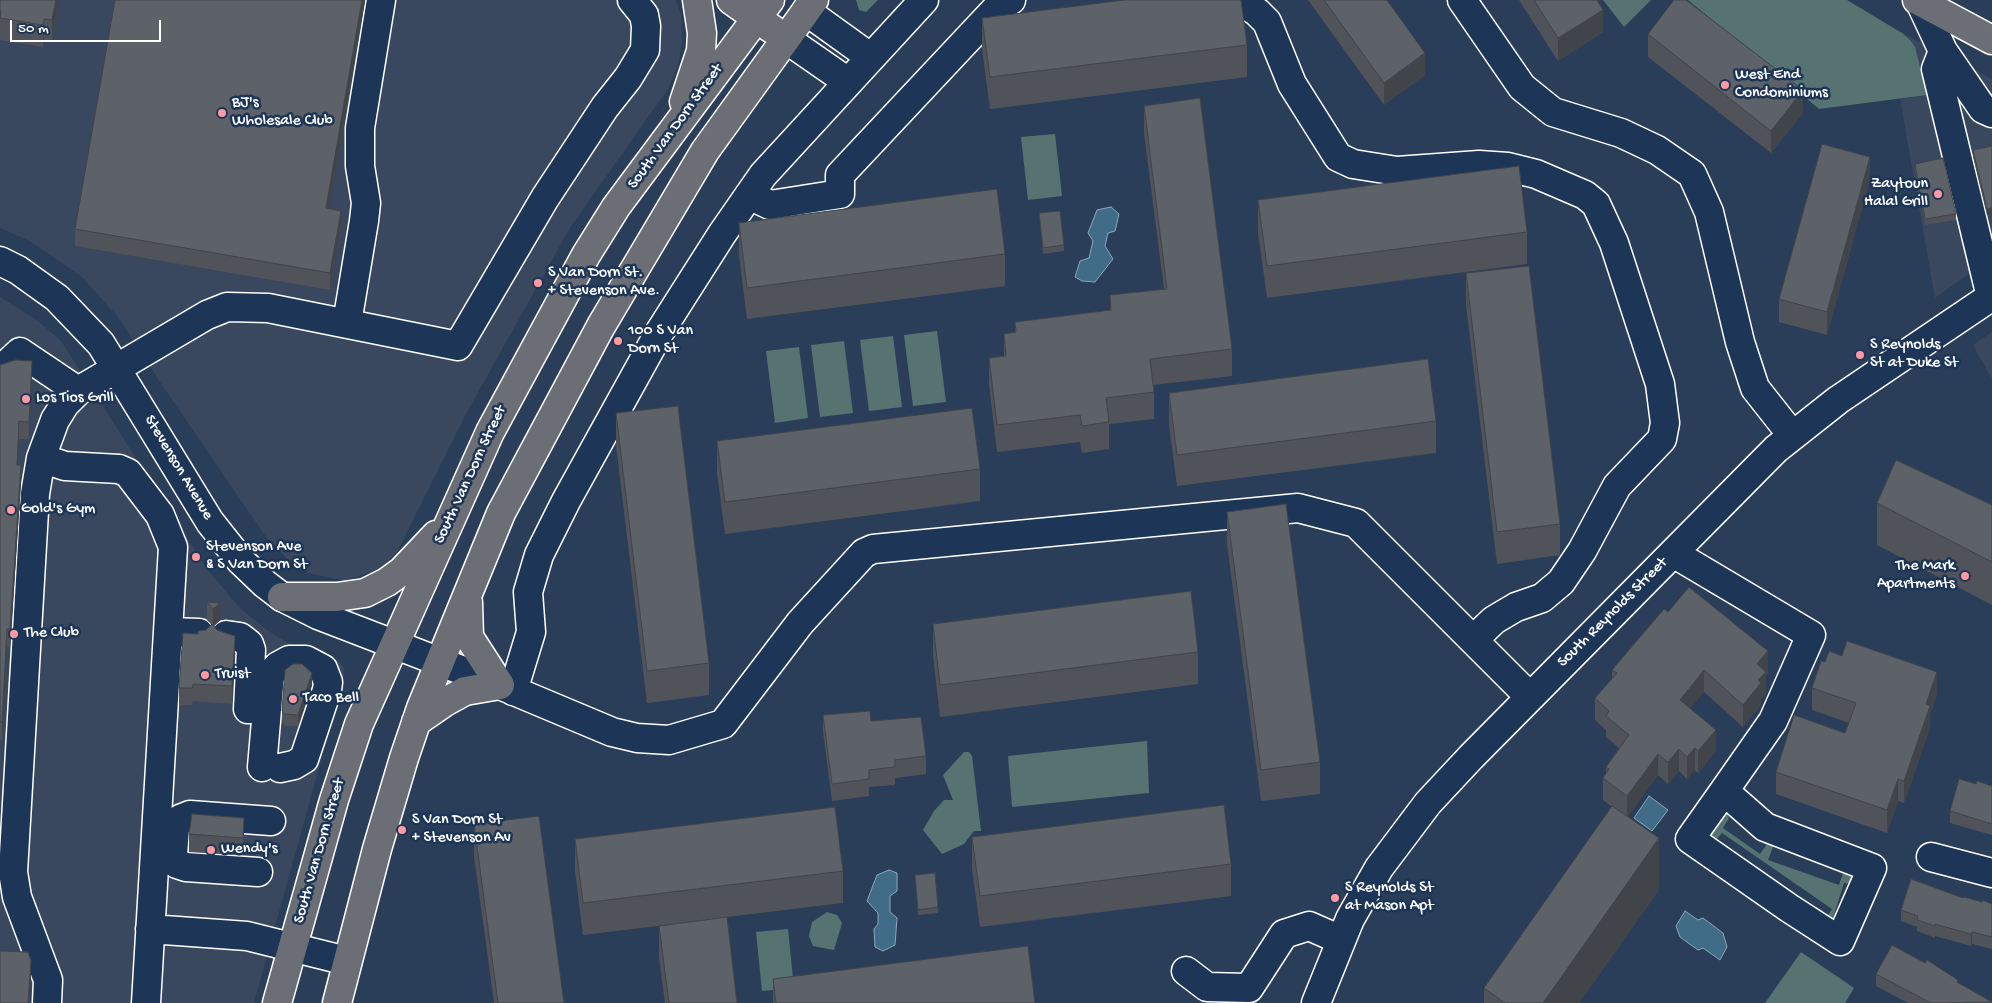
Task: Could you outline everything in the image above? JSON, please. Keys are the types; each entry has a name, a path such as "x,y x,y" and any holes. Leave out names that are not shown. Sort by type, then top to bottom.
{"main road":[{"path":"673,131 701,51 702,33 696,0"},
{"path":"731,0 764,9 786,39"},
{"path":"1919,1 1992,40"},
{"path":"337,1003 389,808 416,722 501,513 605,318 704,151 786,39 803,4"},
{"name":"South Van Dorn Street","path":"277,1003 340,781 359,724 449,521 512,387 586,254 616,208 764,9"},
{"path":"282,597 337,597 365,593 376,588 402,570 449,521"},
{"path":"468,593 467,626 469,637 507,688"},
{"path":"416,722 465,691 507,688"}],"street":[{"path":"347,324 366,203 359,149 361,120 381,0"},
{"path":"47,1003 48,980 17,897 13,872 35,502 41,458 55,420 65,404 78,391 207,315 227,307 268,308 458,346 545,198 605,107 628,78 644,50 646,26 644,15 632,0"},
{"path":"507,688 531,632 528,592 539,555 566,501 659,333 722,234 776,159 924,0"},
{"path":"749,195 770,205 840,194 840,175 994,11 1012,0"},
{"path":"1238,0 1257,12 1266,22 1292,84 1338,157 1353,164 1397,171 1479,165 1508,167 1536,174 1585,195 1596,204 1614,243 1660,384 1666,423 1662,439 1617,486 1582,551 1561,582 1542,598 1516,608 1494,620 1473,640"},
{"path":"1462,0 1522,87 1553,112 1621,132 1657,150 1692,174 1709,212 1740,342 1755,388 1792,435"},
{"path":"1919,1 1943,50 1983,109 1992,113"},
{"path":"803,4 870,57"},
{"path":"786,39 848,82"},
{"path":"1943,50 1936,69 1940,132 1992,296"},
{"name":"Stevenson Avenue","path":"0,261 37,283 63,304 96,338 118,368 210,522 247,567 282,597 318,615 507,688 612,732 637,738 669,740 723,724 800,623 864,553 873,549 1298,508 1356,523 1530,697"},
{"name":"South Reynolds Street","path":"1316,1003 1350,919 1379,868 1428,804 1530,697 1792,435 1838,400 1992,296"},
{"path":"0,367 4,367 20,352 78,391"},
{"path":"41,458 65,466 119,469 128,473 160,515 173,547 146,1003"},
{"path":"1673,553 1811,635 1776,715 1690,839 1840,941 1872,868 1765,827 1724,791"},
{"path":"168,632 199,633"},
{"path":"226,635 240,637 249,644 251,650 262,767"},
{"path":"258,872 186,867 177,864 173,855 175,828 180,819 190,815 271,821"},
{"path":"1931,857 1992,874"},
{"path":"1186,971 1207,987 1249,988 1284,934 1309,926 1342,940"},
{"path":"150,929 247,936 347,962"}],"shaded area":[{"path":"0,0 676,0 681,15 682,41 678,66 668,89 571,226 467,412 396,554 383,567 346,581 308,573 293,565 266,537 118,317 82,277 30,241 0,228"},
{"path":"1902,33 1992,79 1992,257 1935,298 1900,99 1927,95 1915,48"},
{"path":"1111,207 1119,214 1115,231 1108,233 1105,246 1113,259 1095,282 1082,281 1075,277 1080,261 1089,258 1093,241 1088,233 1097,210"},
{"path":"0,297 38,321 61,341 207,569 241,609 267,630 286,642 339,661 344,668 344,677 254,1003 0,1003"},
{"path":"1992,332 1992,379 1973,345"},
{"path":"1649,796 1668,810 1652,831 1634,818"},
{"path":"889,870 897,873 897,891 890,896 890,912 897,918 895,945 883,951 875,947 874,929 878,924 878,913 867,901 877,875"},
{"path":"1685,911 1698,920 1703,918 1723,933 1727,947 1720,960 1703,948 1698,950 1680,937 1676,926"}],"green space":[{"path":"856,0 878,0 866,12 859,10"},
{"path":"1603,0 1651,0 1624,27"},
{"path":"1688,0 1847,0 1902,33 1910,40 1915,47 1927,95 1819,109"},
{"path":"1055,134 1062,196 1028,200 1021,137"},
{"path":"937,331 946,402 913,406 904,335"},
{"path":"893,336 902,407 869,411 860,340"},
{"path":"844,341 853,413 820,417 811,345"},
{"path":"799,347 808,418 775,423 766,351"},
{"path":"1147,741 1149,793 1012,807 1008,756"},
{"path":"964,752 969,752 972,756 981,831 974,831 964,844 942,854 923,830 934,811 944,800 953,800 943,775"},
{"path":"1727,813 1729,818 1723,828 1760,854 1769,841 1774,844 1768,860 1839,885 1844,870 1857,878 1851,884 1844,883 1833,918 1841,921 1842,925 1825,920 1832,909 1722,833 1715,841 1705,833 1721,814"},
{"path":"827,912 837,915 842,923 834,950 813,946 809,936 812,922"},
{"path":"788,929 794,988 762,991 756,932"},
{"path":"1801,952 1854,988 1845,1003 1765,1003"}],"building":[{"path":"0,0 56,0 52,20 44,19 43,25 0,18"},
{"name":"BJ's Wholesale Club","path":"115,0 362,0 326,208 341,211 330,273 75,229"},
{"path":"1124,0 1241,0 1247,45 990,77 982,18"},
{"path":"1324,0 1387,0 1425,53 1384,83"},
{"path":"1534,0 1597,0 1603,10 1558,38"},
{"path":"1674,0 1686,0 1803,90 1771,131 1648,34"},
{"path":"1200,98 1232,349 1150,359 1154,392 1106,398 1109,422 1082,426 1080,415 997,425 989,358 1006,356 1004,334 1016,332 1015,322 1111,310 1110,295 1167,289 1144,106"},
{"path":"1822,144 1870,157 1827,312 1779,299"},
{"path":"1992,146 1992,208 1987,209 1973,150"},
{"name":"Zaytoun Halal Grill","path":"1943,158 1956,214 1925,219 1915,164"},
{"path":"1519,166 1527,232 1267,266 1258,200"},
{"path":"997,189 1005,254 747,288 739,223"},
{"path":"1060,211 1064,245 1043,248 1039,213"},
{"path":"1529,266 1560,524 1497,532 1466,273"},
{"path":"1428,359 1436,421 1177,455 1169,393"},
{"path":"15,360 32,361 29,422 19,421 17,465 21,465 10,629 7,629 2,722 0,722 0,365"},
{"path":"678,406 709,663 647,671 616,413"},
{"path":"972,408 980,469 725,502 717,441"},
{"path":"1896,460 1992,505 1992,562 1877,503"},
{"path":"1286,504 1320,762 1261,770 1227,512"},
{"path":"1689,587 1768,651 1757,664 1766,672 1758,680 1761,683 1743,705 1704,670 1680,700 1716,730 1698,751 1695,748 1687,757 1679,749 1668,762 1658,754 1627,796 1603,778 1609,769 1606,767 1629,735 1606,716 1609,711 1595,698 1617,673 1612,670 1664,609 1668,612"},
{"path":"1191,591 1198,652 940,685 933,624"},
{"path":"207,602 220,603 213,609"},
{"name":"Truist","path":"212,624 217,630 235,636 232,686 193,684 192,688 179,688 183,633 198,634 198,631 206,630"},
{"path":"1847,641 1937,672 1926,704 1930,706 1904,781 1898,779 1887,810 1776,772 1794,715 1845,733 1856,703 1812,688 1821,661 1825,662 1829,651 1842,656"},
{"path":"293,664 302,664 312,673 298,715 285,714 282,711 285,670"},
{"path":"870,711 871,721 921,717 926,756 895,760 895,767 869,770 869,779 832,784 823,715"},
{"path":"1959,779 1976,784 1977,781 1992,786 1992,824 1950,811"},
{"path":"1224,805 1231,864 980,896 972,837"},
{"path":"1612,806 1659,838 1543,1003 1505,1003 1484,988"},
{"path":"835,807 843,871 583,903 575,839"},
{"path":"192,814 244,818 243,838 189,834"},
{"path":"539,816 564,1003 498,1003 474,824"},
{"path":"935,873 938,907 918,910 915,875"},
{"path":"1911,879 1963,898 1982,902 1982,900 1992,904 1992,937 1972,932 1971,934 1935,924 1935,926 1917,920 1918,916 1901,910"},
{"path":"727,917 737,1003 669,1003 659,926"},
{"path":"1892,945 1925,963 1927,960 1958,980 1957,982 1992,1002 1931,1003 1876,974"},
{"path":"1028,946 1035,1003 776,1003 773,979"},
{"path":"0,951 28,952 31,961 28,1003 0,1003"}],"place":[{"name":"West End Condominiums","path":"1725,85"},
{"name":"BJ's Wholesale Club","path":"222,113"},
{"name":"Zaytoun Halal Grill","path":"1938,194"},
{"name":"S Van Dorn St. + Stevenson Ave.","path":"538,283"},
{"name":"100 S Van Dorn St","path":"618,341"},
{"name":"S Reynolds St at Duke St","path":"1860,355"},
{"name":"Los Tios Grill","path":"26,399"},
{"name":"Gold's Gym","path":"11,510"},
{"name":"Stevenson Ave & S Van Dorn St","path":"196,557"},
{"name":"The Mark Apartments","path":"1965,576"},
{"name":"The Club","path":"14,634"},
{"name":"Truist","path":"205,675"},
{"name":"Taco Bell","path":"293,699"},
{"name":"S Van Dorn St + Stevenson Av","path":"402,830"},
{"name":"Wendy's","path":"211,850"},
{"name":"S Reynolds St at Mason Apt","path":"1335,898"}]}
